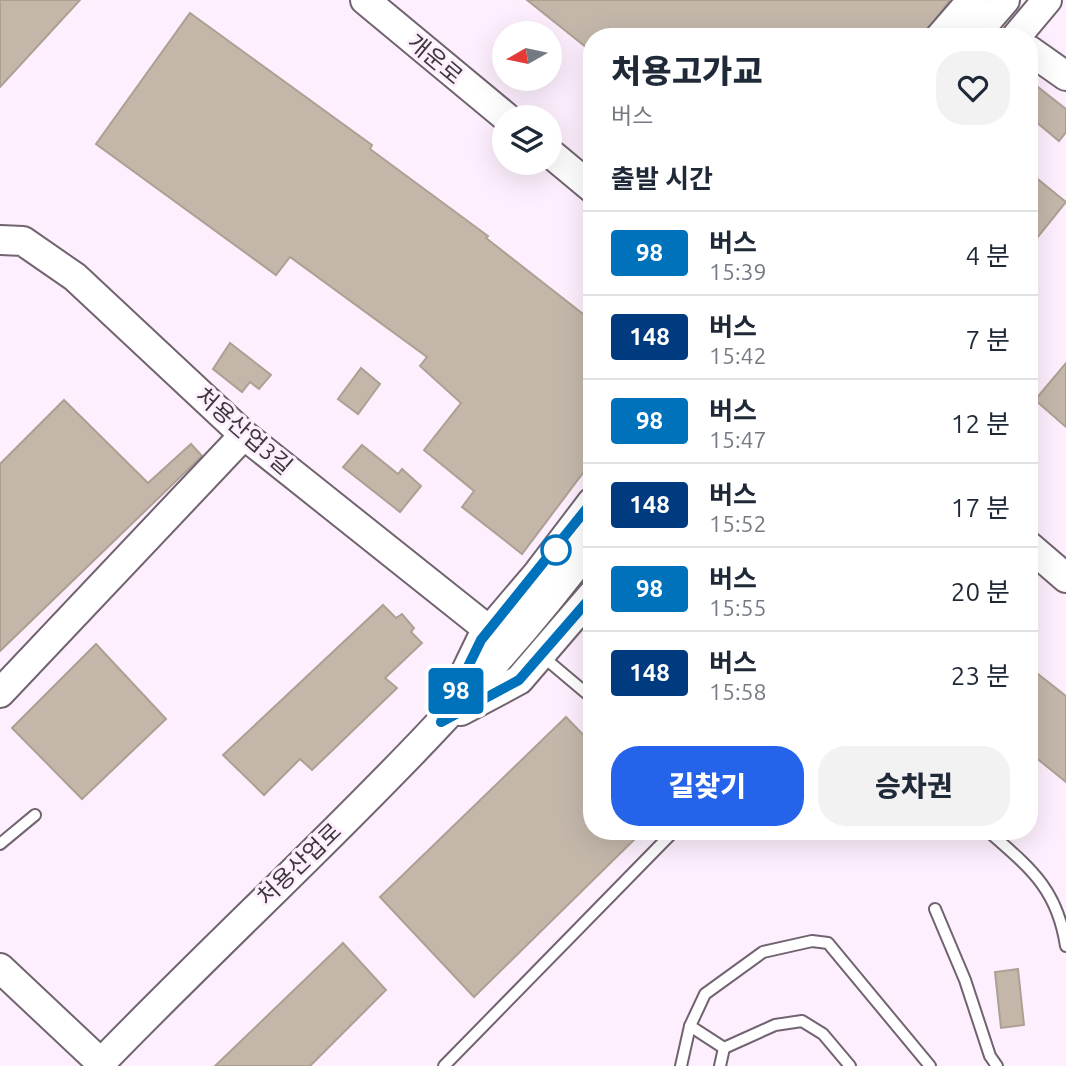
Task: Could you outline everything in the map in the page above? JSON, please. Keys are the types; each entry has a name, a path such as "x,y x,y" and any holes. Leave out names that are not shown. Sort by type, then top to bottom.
{"main road":[{"name":"개운로","path":"365,0 492,105"},
{"path":"948,28 972,0"},
{"path":"981,28 1005,0"},
{"path":"1024,28 1047,0"},
{"path":"1038,56 1066,76"},
{"path":"562,163 583,180"},
{"name":"처용산업3길","path":"0,240 23,241 75,277 244,435 490,631"},
{"path":"0,693 244,435"},
{"path":"441,722 481,640 583,513"},
{"path":"1038,554 1066,578"},
{"name":"처용산업로","path":"101,1065 499,661 583,555"},
{"path":"441,722 519,680 583,606"},
{"path":"0,968 101,1065"}],"lane":[{"path":"541,655 583,690"},
{"path":"0,844 36,815"},
{"path":"443,1066 665,840"},
{"path":"998,840 1038,876 1054,899 1066,946"},
{"path":"935,909 965,980 990,1056 997,1066"},
{"path":"681,1066 690,1026 705,994 763,952 812,941 828,943 930,1066"},
{"path":"724,1048 775,1025 802,1021 823,1034 850,1066"},
{"path":"690,1026 724,1048"},
{"path":"720,1066 724,1048"}],"building":[{"path":"0,0 80,0 0,87"},
{"path":"527,0 950,0 929,28 583,28 583,45 562,28 562,21 553,21"},
{"path":"190,13 372,145 370,149 488,236 486,238 583,314 583,473 522,554 462,507 474,491 424,450 461,403 420,366 427,357 290,257 276,275 96,144"},
{"path":"1038,87 1066,109 1066,132 1059,141 1038,124"},
{"path":"1038,179 1066,202 1038,237"},
{"path":"230,343 271,375 259,389 250,382 242,392 213,369"},
{"path":"1066,363 1066,427 1038,403 1038,396"},
{"path":"361,368 380,384 358,414 338,399"},
{"path":"64,400 148,483 191,444 202,456 0,651 0,464"},
{"path":"362,445 398,474 402,469 421,486 400,512 343,467"},
{"path":"383,605 396,618 402,614 414,628 411,632 422,643 385,678 397,688 312,770 300,759 264,795 223,755"},
{"path":"96,644 166,719 82,799 12,728"},
{"path":"1038,674 1066,696 1066,782 1038,759"},
{"path":"566,717 583,735 583,840 634,840 474,997 380,897"},
{"path":"343,943 386,990 310,1066 215,1066"},
{"path":"1018,969 1024,1025 1001,1028 995,972"}],"bus line":[{"name":"98","path":"583,514 538,573 481,640 441,722 519,680 583,606"}]}
